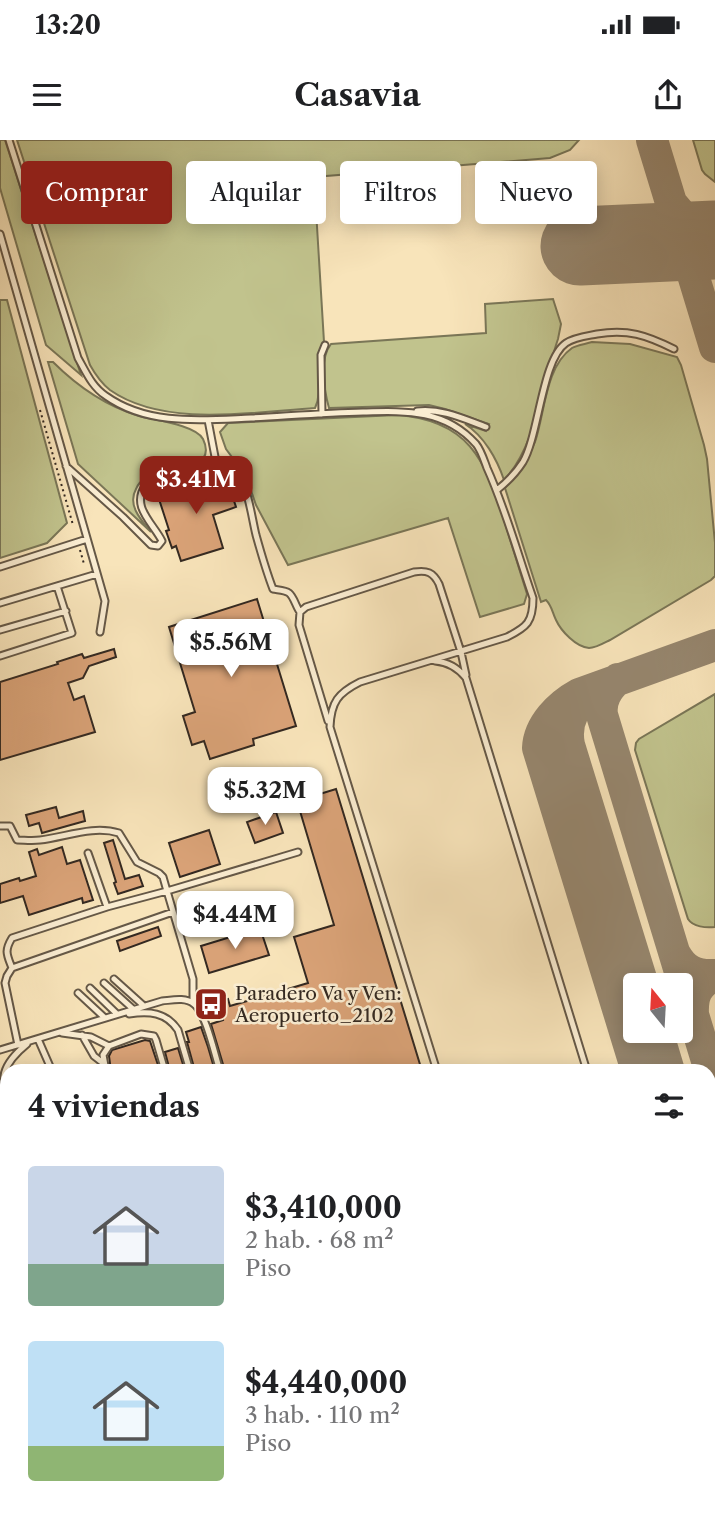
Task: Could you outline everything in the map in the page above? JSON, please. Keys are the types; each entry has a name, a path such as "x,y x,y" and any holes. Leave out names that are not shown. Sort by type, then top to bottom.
{"lane":[{"path":"9,140 78,358 89,379 105,396 144,414 169,419 208,420 426,410 443,412 486,427"},
{"path":"0,234 105,601 100,632"},
{"path":"498,490 524,461 548,374 556,355 565,343 612,332 642,334 674,349"},
{"path":"322,414 321,355 325,345"},
{"path":"330,727 330,713 345,690 360,682 507,637 521,630 529,622 533,612 533,598 498,490 478,446 460,428 444,419 404,412"},
{"path":"208,420 216,462"},
{"path":"66,467 151,545 158,546 162,541 144,515 140,503 141,492 146,485 216,462 229,462 235,468 243,482 273,589 287,591 300,612 299,625 435,1064"},
{"path":"0,567 87,539"},
{"path":"300,612 306,607 424,570 435,577 461,652 466,678 585,1064"},
{"path":"0,603 97,574"},
{"path":"0,656 72,634 58,586"},
{"path":"0,630 65,611"},
{"path":"432,661 454,666 466,678"},
{"path":"0,826 10,827 17,840 36,841 93,830 119,833 137,862 163,877 193,979 193,1002"},
{"path":"12,968 6,947 12,938 107,907 298,852"},
{"path":"88,853 107,907"},
{"path":"18,1045 5,983 12,968 173,912"},
{"path":"114,979 144,1006"},
{"path":"104,983 133,1010"},
{"path":"90,988 115,1015"},
{"path":"78,993 105,1018"},
{"path":"0,1050 144,1006 180,999 193,1002 201,1010 218,1064"},
{"path":"115,1015 148,1012 161,1014 178,1030 188,1064"},
{"path":"57,1033 81,1034 98,1039 109,1046"},
{"path":"81,1034 94,1056 103,1063"},
{"path":"103,1063 103,1055 109,1046 141,1034 153,1036 163,1064"},
{"path":"38,1039 49,1064"},
{"path":"7,1064 29,1042"}],"path":[{"path":"80,549 84,564"}],"green space":[{"path":"0,140 5,140 21,189 21,224 32,224 81,375 46,345 0,188"},
{"path":"17,140 579,140 570,150 550,158 475,161 475,164 461,165 461,161 340,161 340,175 326,176 326,161 186,161 186,224 317,224 324,342 320,349 319,391 315,408 237,414 210,415 156,409 132,402 110,390 90,365 44,224 172,224 172,161 24,161"},
{"path":"693,140 715,140 715,182 702,170"},
{"path":"553,299 561,324 558,339 531,432 515,466 504,480 489,449 465,424 486,431 489,424 429,405 329,408 324,384 324,366 331,344 486,333 485,304"},
{"path":"0,300 7,300 67,523 47,543 0,558"},
{"path":"592,342 630,344 677,357 707,459 715,543 715,576 610,640 589,648 570,638 558,624 548,602 541,602 505,488 532,449 556,367 572,348"},
{"path":"48,362 53,362 82,387 115,407 184,427 203,439 206,450 204,458 197,464 188,469 147,478 137,487 134,506 151,532 78,464"},
{"path":"397,415 421,418 441,425 457,434 481,461 497,498 527,594 524,604 480,617 448,518 288,565 256,505 246,476 226,449 220,432 228,423"},
{"path":"715,694 715,927 708,927 696,925 688,919 635,750 639,739"}],"building":[{"path":"225,474 236,507 213,515 223,548 181,561 176,546 172,548 158,496"},
{"path":"257,599 296,726 253,739 254,745 210,759 204,741 192,745 183,716 195,712 169,627"},
{"path":"114,649 116,657 89,666 83,678 68,683 74,700 84,696 95,732 0,760 0,682 82,654 84,658"},
{"path":"336,789 420,1064 223,1064 211,1024 223,1020 218,1002 228,999 230,1006 308,983 294,937 334,925 297,801"},
{"path":"56,807 59,818 83,811 85,821 42,833 39,823 29,826 26,815"},
{"path":"276,812 283,833 255,843 247,822"},
{"path":"209,830 220,864 180,877 169,843"},
{"path":"113,840 125,879 139,875 143,886 118,894 104,843"},
{"path":"62,847 67,864 80,860 93,900 83,903 82,898 29,915 23,896 0,903 0,884 36,876 29,852 37,849 39,855"},
{"path":"158,927 161,936 120,951 117,941"},
{"path":"260,928 269,955 209,973 201,946"},
{"path":"201,1027 213,1064 193,1064 186,1032"},
{"path":"145,1040 150,1041 158,1064 110,1064 109,1056 112,1050"},
{"path":"178,1048 183,1064 168,1064 165,1052"}],"taxiway":[{"path":"652,140 715,347"},
{"path":"672,204 691,223 715,235"},
{"path":"635,1064 538,748 539,740 551,716 579,694 715,645"},
{"path":"618,679 605,695 602,715 708,1064"},
{"path":"587,694 571,717 569,745 639,973"},
{"path":"675,954 691,971 714,975 703,983 693,1001"},
{"path":"661,1043 667,1064"}],"runway":[{"path":"580,246 715,240"}],"place":[{"name":"Paradero Va y Ven: Aeropuerto_2102","path":"211,1004"}]}
